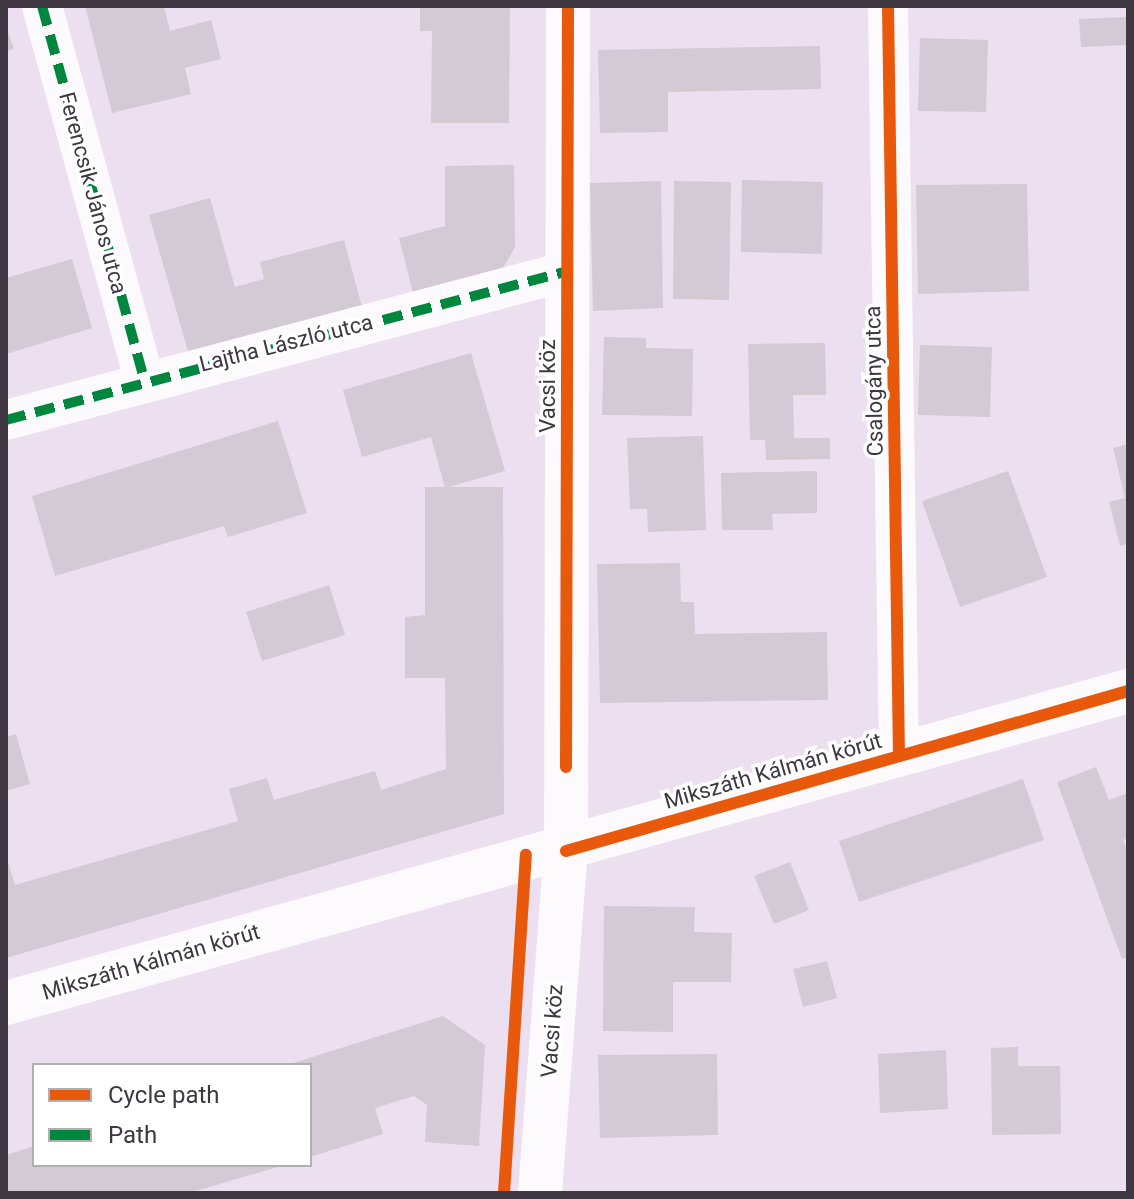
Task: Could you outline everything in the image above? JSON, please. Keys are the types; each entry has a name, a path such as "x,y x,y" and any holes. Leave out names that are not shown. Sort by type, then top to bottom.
{"street":[{"name":"Ferencsik János utca","path":"42,6 144,380"},
{"name":"Vacsi köz","path":"540,1193 566,851 568,6"},
{"name":"Csalogány utca","path":"888,6 899,756"},
{"name":"Lajtha László utca","path":"6,420 144,380 568,271"},
{"name":"Mikszáth Kálmán körút","path":"6,1003 526,855 566,851 1128,691"}],"building":[{"path":"85,6 164,6 170,31 211,20 221,59 185,68 191,94 112,113"},
{"path":"420,6 510,6 509,123 431,123 432,31 420,31"},
{"path":"1128,17 1128,45 1081,47 1079,19"},
{"path":"6,27 14,49 6,51"},
{"path":"920,38 988,40 986,112 918,111"},
{"path":"820,46 821,89 668,92 668,132 600,133 598,50"},
{"path":"514,165 515,247 499,275 414,297 399,238 445,226 445,166"},
{"path":"742,180 823,182 822,254 741,252"},
{"path":"661,181 663,308 593,311 590,183"},
{"path":"674,181 731,182 729,300 673,299"},
{"path":"1027,184 1029,291 918,294 916,185"},
{"path":"210,198 235,287 264,279 260,262 344,240 362,307 189,355 149,215"},
{"path":"72,259 92,328 6,354 6,278"},
{"path":"604,337 646,338 646,348 693,349 692,416 602,415"},
{"path":"825,343 826,395 793,395 794,438 830,438 830,459 766,460 765,440 750,440 748,344"},
{"path":"920,345 992,347 990,417 918,415"},
{"path":"471,353 505,471 445,488 431,437 362,457 343,390"},
{"path":"278,421 307,513 228,537 224,526 55,576 32,496"},
{"path":"703,436 706,530 648,532 647,509 630,509 627,438"},
{"path":"1128,444 1128,544 1120,546 1109,502 1125,498 1113,448"},
{"path":"817,471 817,513 772,514 773,530 722,530 721,473"},
{"path":"1008,471 1047,577 960,607 922,501"},
{"path":"425,487 503,487 504,814 6,958 6,856 15,885 238,821 229,789 267,778 274,800 375,771 381,790 446,769 445,678 405,678 405,617 425,615"},
{"path":"680,563 681,602 694,602 695,634 827,632 828,700 600,703 597,564"},
{"path":"329,585 345,635 262,661 246,612"},
{"path":"16,734 30,784 6,791 6,737"},
{"path":"1096,767 1109,800 1128,793 1128,838 1123,840 1128,853 1128,957 1122,959 1057,782"},
{"path":"1023,779 1044,840 859,902 839,841"},
{"path":"790,862 809,910 774,924 754,876"},
{"path":"604,906 695,907 694,932 732,933 731,982 673,982 673,1032 603,1031"},
{"path":"827,961 837,998 803,1007 793,969"},
{"path":"443,1016 485,1045 479,1146 425,1142 427,1105 414,1096 375,1108 383,1134 312,1156 312,1063 293,1063"},
{"path":"1018,1047 1018,1066 1060,1066 1061,1134 992,1135 991,1048"},
{"path":"946,1050 948,1109 880,1113 878,1054"},
{"path":"717,1054 718,1135 600,1138 598,1055"},
{"path":"32,1147 32,1167 278,1167 189,1193 6,1193 6,1155"}],"marked path":[{"path":"42,6 144,380"},
{"path":"6,420 568,271"}],"cycle path":[{"path":"566,767 568,6"},
{"path":"888,6 899,756"},
{"path":"566,851 1128,691"},
{"path":"504,1193 526,855"}]}
